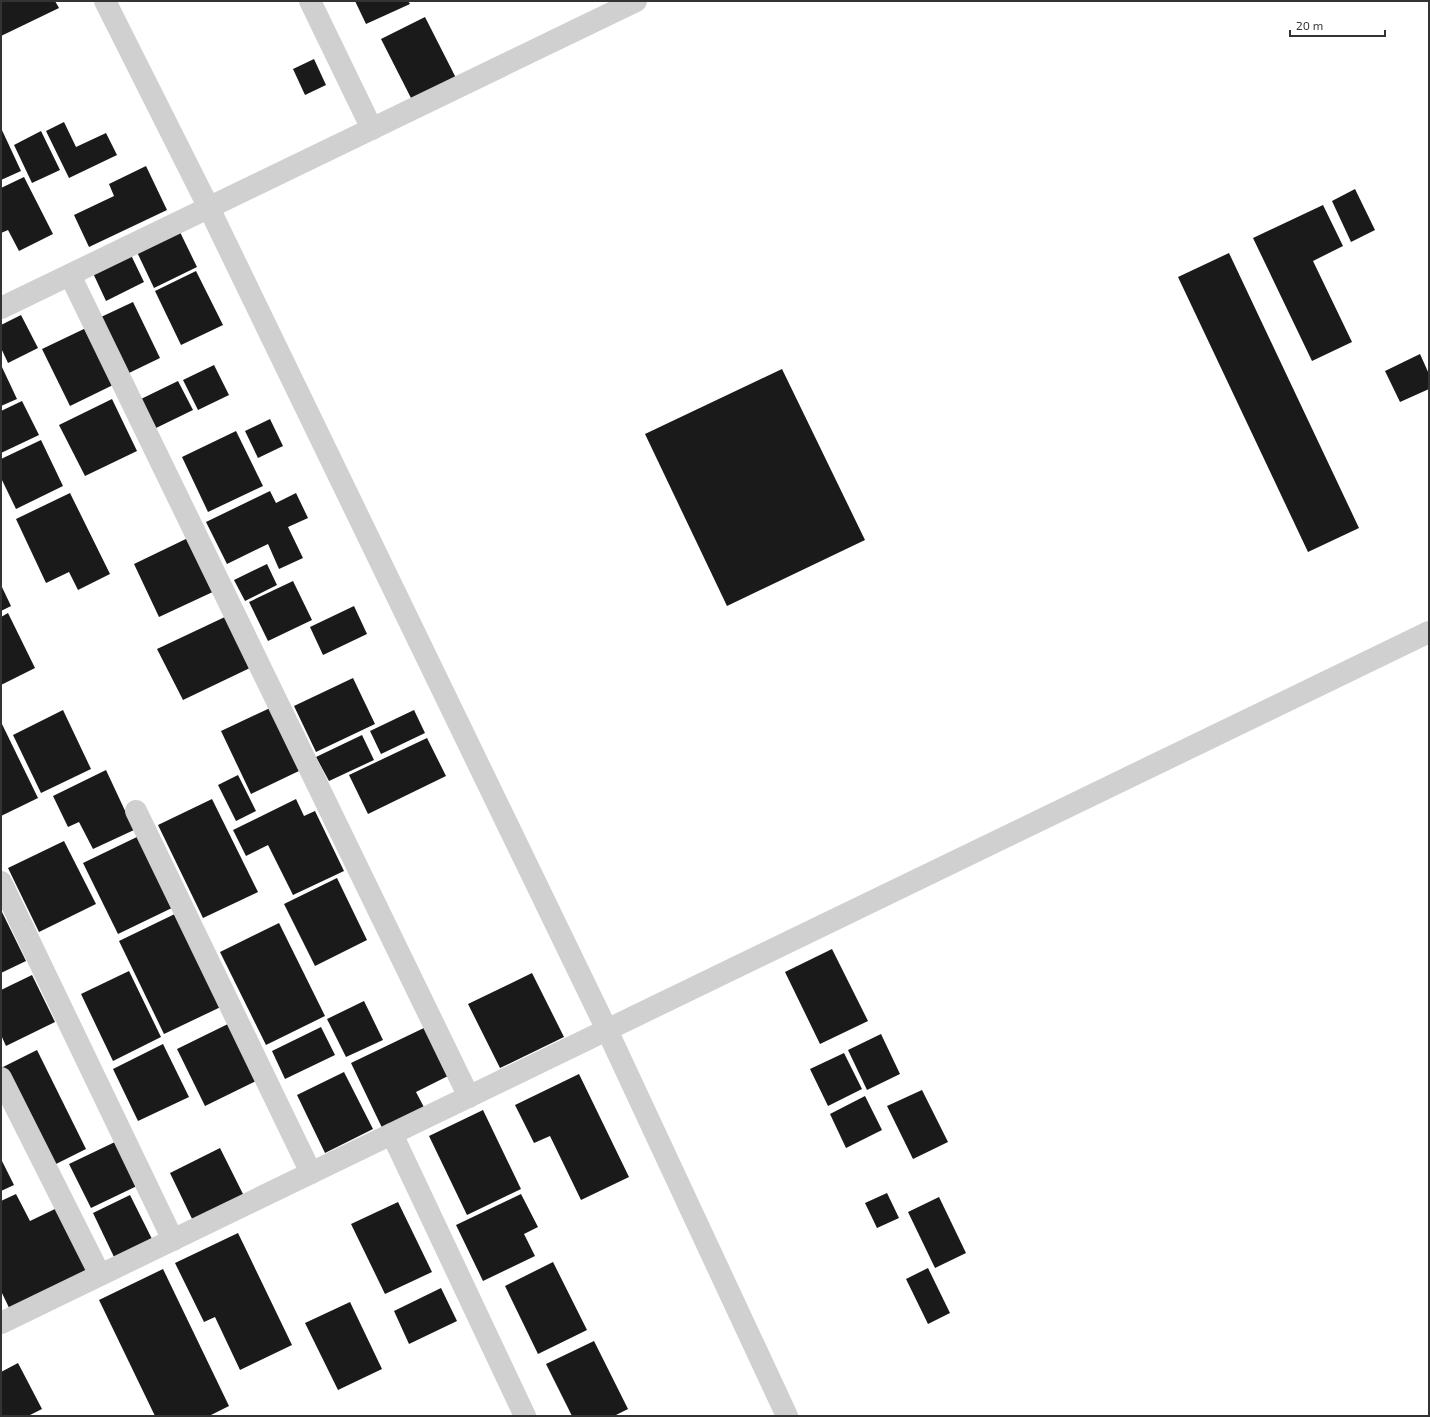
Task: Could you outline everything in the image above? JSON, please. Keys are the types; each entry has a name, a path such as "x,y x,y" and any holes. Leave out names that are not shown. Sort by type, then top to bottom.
{"street":[{"path":"105,1 209,208 607,1030 787,1416"},
{"path":"310,1 372,129"},
{"path":"1,308 636,1"},
{"path":"70,275 469,1097"},
{"path":"1,1323 1429,632"},
{"path":"136,810 311,1174"},
{"path":"1,882 173,1240"},
{"path":"1,1078 100,1275"},
{"path":"392,1134 525,1416"}],"building":[{"path":"1,1 55,1 59,8 1,36"},
{"path":"355,1 408,1 410,4 366,24"},
{"path":"425,17 456,78 412,100 381,39"},
{"path":"314,59 326,85 305,95 293,69"},
{"path":"64,122 76,147 106,133 117,155 69,178 46,131"},
{"path":"1,128 21,171 1,180"},
{"path":"41,131 60,170 32,183 14,145"},
{"path":"146,166 167,210 89,247 74,215 114,196 109,184"},
{"path":"24,177 53,234 19,251 8,230 1,233 1,188"},
{"path":"1355,189 1375,230 1351,242 1332,201"},
{"path":"1323,205 1343,246 1313,261 1352,342 1312,361 1253,238"},
{"path":"179,230 197,267 154,288 136,250"},
{"path":"130,253 144,282 106,301 92,271"},
{"path":"1229,253 1359,528 1308,552 1178,277"},
{"path":"196,271 223,325 181,345 155,291"},
{"path":"133,302 160,358 129,373 101,317"},
{"path":"21,315 38,348 8,363 1,348 1,325"},
{"path":"86,328 113,385 70,406 42,349"},
{"path":"1420,354 1429,374 1429,389 1400,402 1385,371"},
{"path":"1,365 17,399 1,406"},
{"path":"214,365 229,395 198,410 183,380"},
{"path":"782,369 865,540 727,606 645,434"},
{"path":"178,381 193,410 156,428 141,399"},
{"path":"112,399 137,451 85,476 59,425"},
{"path":"22,401 39,435 1,453 1,411"},
{"path":"270,419 283,446 258,458 245,431"},
{"path":"236,431 263,486 208,512 182,457"},
{"path":"41,440 63,486 16,509 1,478 1,459"},
{"path":"270,491 276,503 296,493 308,518 288,527 303,558 279,569 268,544 227,564 206,522"},
{"path":"70,493 110,574 78,590 69,572 46,583 16,519"},
{"path":"190,537 217,590 159,617 134,564"},
{"path":"267,564 277,585 245,601 234,580"},
{"path":"293,581 312,620 268,641 249,602"},
{"path":"1,585 11,606 1,611"},
{"path":"354,606 367,634 323,655 310,627"},
{"path":"8,613 35,668 1,685 1,617"},
{"path":"227,616 252,667 183,700 157,649"},
{"path":"353,678 375,724 316,752 294,706"},
{"path":"270,708 301,770 251,794 221,731"},
{"path":"63,710 91,769 41,793 13,735"},
{"path":"414,710 425,733 381,754 370,731"},
{"path":"1,722 38,798 1,816"},
{"path":"362,735 374,760 329,781 316,757"},
{"path":"427,738 446,776 368,814 349,775"},
{"path":"106,770 134,830 93,849 79,822 68,827 53,796"},
{"path":"238,775 256,811 236,821 218,785"},
{"path":"212,799 258,892 203,918 158,825"},
{"path":"296,799 304,816 315,811 344,871 293,895 268,845 246,856 233,830"},
{"path":"141,835 176,906 118,934 83,863"},
{"path":"64,841 96,904 39,932 8,868"},
{"path":"337,878 367,940 315,966 284,904"},
{"path":"1,910 26,961 1,973"},
{"path":"181,911 227,1004 164,1034 119,941"},
{"path":"279,923 325,1016 266,1045 220,952"},
{"path":"832,949 868,1021 820,1044 785,972"},
{"path":"129,971 161,1037 113,1061 81,994"},
{"path":"532,973 564,1037 500,1068 468,1004"},
{"path":"32,975 55,1022 6,1046 1,1035 1,990"},
{"path":"364,1001 383,1040 346,1057 327,1019"},
{"path":"232,1022 260,1079 205,1106 177,1049"},
{"path":"428,1026 452,1074 416,1092 427,1113 385,1134 351,1063"},
{"path":"321,1027 335,1055 285,1079 272,1051"},
{"path":"881,1034 900,1074 867,1090 848,1050"},
{"path":"163,1044 189,1097 138,1121 113,1069"},
{"path":"37,1050 86,1149 48,1168 1,1068"},
{"path":"844,1053 862,1089 828,1106 810,1069"},
{"path":"344,1072 373,1129 325,1153 297,1095"},
{"path":"579,1074 629,1177 581,1200 550,1136 534,1143 515,1105"},
{"path":"922,1090 948,1142 913,1159 887,1106"},
{"path":"865,1096 882,1130 846,1148 830,1114"},
{"path":"483,1110 521,1189 467,1215 429,1136"},
{"path":"117,1141 139,1185 91,1208 69,1164"},
{"path":"220,1148 245,1198 194,1223 170,1173"},
{"path":"1,1159 14,1185 1,1191"},
{"path":"887,1193 899,1218 877,1228 865,1203"},
{"path":"16,1194 30,1221 57,1208 91,1276 12,1314 1,1291 1,1201"},
{"path":"521,1194 538,1227 524,1234 535,1256 483,1281 456,1225"},
{"path":"130,1195 153,1241 115,1259 93,1213"},
{"path":"939,1197 966,1253 935,1268 908,1212"},
{"path":"398,1202 432,1272 385,1294 351,1224"},
{"path":"238,1233 292,1345 240,1370 215,1317 204,1322 175,1263"},
{"path":"553,1262 587,1330 538,1354 505,1286"},
{"path":"928,1268 950,1313 928,1324 906,1279"},
{"path":"163,1269 229,1406 209,1416 155,1416 99,1300"},
{"path":"441,1288 457,1321 409,1344 394,1311"},
{"path":"350,1302 382,1369 338,1390 305,1323"},
{"path":"594,1341 628,1409 614,1416 572,1416 546,1364"},
{"path":"18,1363 42,1409 28,1416 1,1416 1,1372"}]}
